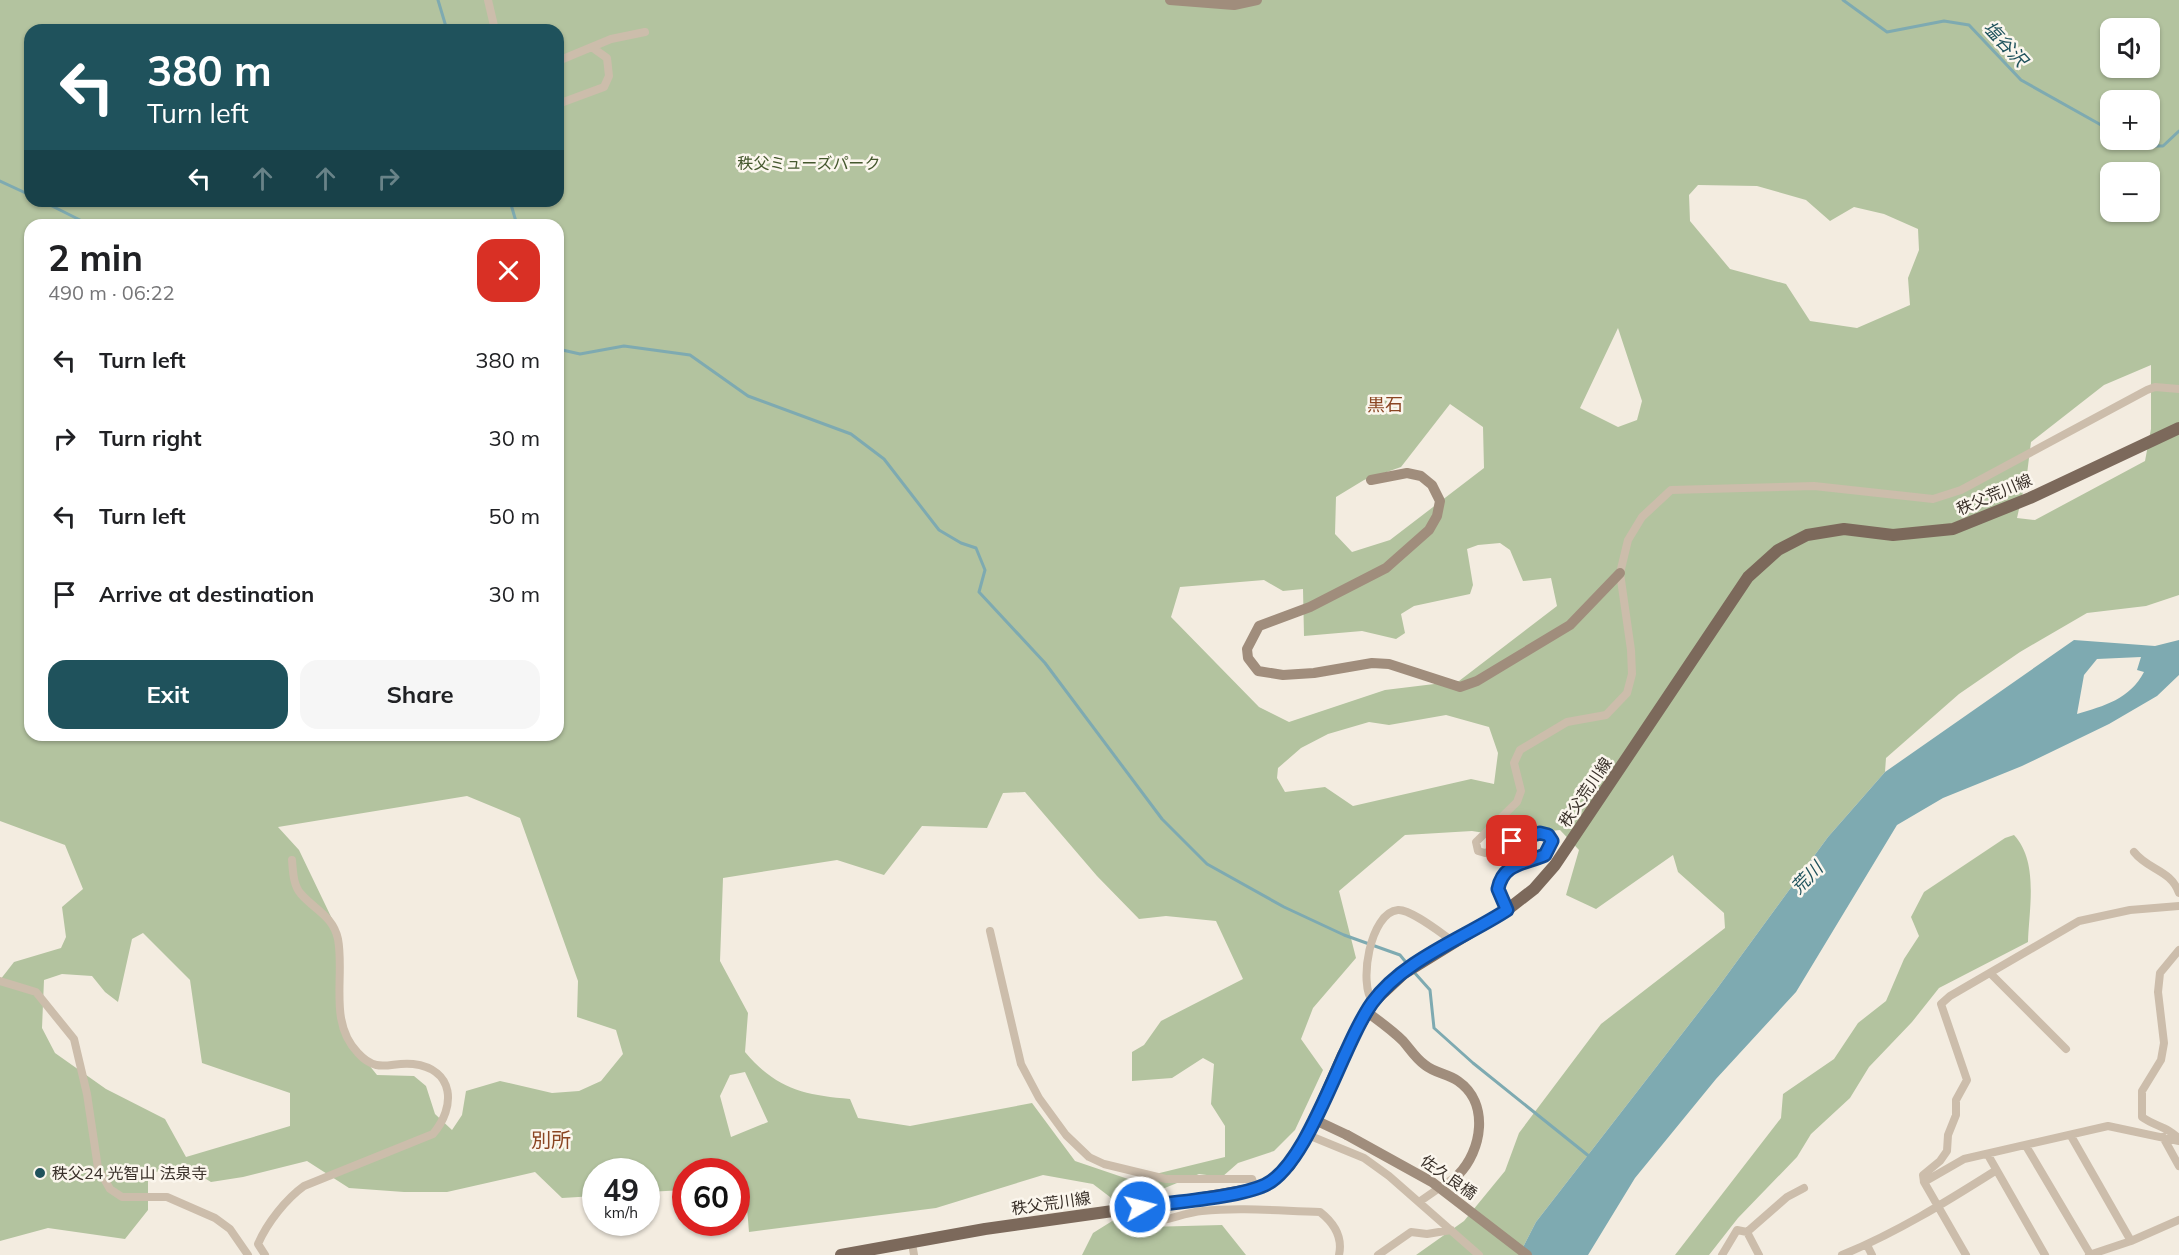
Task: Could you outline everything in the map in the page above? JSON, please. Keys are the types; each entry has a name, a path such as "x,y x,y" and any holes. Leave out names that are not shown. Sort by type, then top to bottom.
{"main road":[{"name":"秩父荒川線","path":"841,1255 913,1249 1140,1207 1255,1189 1279,1177 1290,1166 1308,1135 1343,1055 1370,1007 1403,974 1507,910 1534,889 1560,859 1748,577 1778,550 1807,535 1844,529 1893,535 1953,529 2030,498 2174,429"}],"street":[{"path":"488,0 494,24"},
{"path":"1170,0 1234,5 1257,0"},
{"path":"564,59 611,39 645,32"},
{"path":"564,102 603,87 609,76 607,58 593,48"},
{"path":"1507,910 1498,889 1503,874 1520,863 1545,855 1552,841 1548,835 1540,833 1485,853 1478,851 1476,842 1517,802 1521,791 1514,763 1520,750 1567,722 1606,715 1627,693 1632,674 1631,650 1620,573 1628,540 1641,517 1671,490 1814,486 1933,500 1961,490 2146,390 2155,387 2179,389"},
{"path":"1371,480 1407,473 1421,476 1432,485 1440,501 1437,516 1429,530 1386,568 1310,607 1259,626 1247,649 1248,658 1258,671 1282,675 1314,673 1372,663 1389,664 1460,687 1477,681 1570,625 1620,573"},
{"path":"2134,852 2146,864 2166,873 2176,884 2179,893"},
{"path":"265,1255 258,1244 262,1235 293,1194 304,1186 433,1134 444,1121 449,1103 448,1090 439,1075 427,1068 411,1064 380,1067 358,1054 339,1015 338,939 331,922 300,893 294,880 292,860"},
{"path":"1966,1255 1924,1182 1923,1175 1940,1161 1947,1151 1948,1136 1956,1115 1956,1100 1967,1080 1941,1004 2079,921 2130,910 2179,906"},
{"path":"1419,1202 1458,1175 1471,1160 1479,1140 1476,1106 1467,1089 1456,1080 1422,1064 1370,1007 1365,987 1372,936 1388,914 1396,910 1406,911 1454,942"},
{"path":"990,931 1015,1030 1021,1064 1039,1098 1066,1135 1089,1157 1104,1164 1166,1179 1252,1179 1255,1189"},
{"path":"2179,950 2160,973 2158,992 2164,1043 2161,1060 2142,1091 2142,1117 2153,1125 2169,1128 2179,1140"},
{"path":"1991,974 2066,1049"},
{"path":"0,981 36,992 74,1039 87,1094 98,1168 110,1189 122,1197 167,1197 215,1218 230,1228 248,1255"},
{"name":"佐久良橋","path":"1314,1119 1432,1182 1527,1255"},
{"path":"1924,1182 1964,1159 2108,1126 2179,1140"},
{"path":"1308,1135 1364,1158 1419,1202 1479,1255"},
{"path":"2071,1136 2131,1241"},
{"path":"2163,1137 2179,1166"},
{"path":"2026,1146 2090,1255 2131,1241 2179,1220"},
{"path":"1988,1155 1995,1171 2045,1255"},
{"path":"1842,1255 1868,1245 1995,1171"},
{"path":"1747,1232 1788,1197 1804,1188"},
{"path":"1140,1207 1147,1222 1154,1223 1181,1213 1205,1210 1320,1212 1338,1232 1341,1247 1339,1255"},
{"path":"1378,1255 1411,1232 1427,1234 1451,1230"},
{"path":"1722,1255 1737,1230 1747,1232"},
{"path":"1747,1232 1756,1254"},
{"path":"1868,1245 1872,1255"}],"green space":[{"name":"秩父ミューズパーク","path":"0,0 2179,0 2179,595 2146,606 2087,613 2020,652 1959,694 1886,758 1885,772 1828,837 1716,990 1536,1222 1519,1255 1416,1255 1464,1221 1505,1171 1519,1133 1601,1024 1725,928 1724,913 1678,872 1673,855 1596,909 1566,895 1579,850 1560,830 1504,836 1472,831 1405,835 1339,891 1356,958 1313,1008 1301,1039 1323,1070 1295,1130 1274,1151 1238,1163 1222,1177 1199,1174 1138,1199 1131,1214 1147,1227 1222,1225 1246,1255 1082,1255 1093,1233 1117,1218 1110,1197 1093,1184 1043,1175 936,1208 750,1232 750,1158 672,1158 672,1191 660,1191 660,1158 582,1158 582,1197 562,1198 535,1172 447,1192 404,1192 349,1188 307,1161 243,1177 211,1182 183,1165 148,1174 148,1210 125,1239 48,1228 0,1241 0,980 14,962 61,948 66,937 62,907 83,889 65,845 0,821","holes":["1698,185 1757,186 1806,200 1830,221 1854,207 1884,214 1918,229 1919,250 1908,278 1910,305 1857,328 1810,321 1786,284 1730,269 1690,221 1689,195","1618,328 1642,401 1637,420 1618,427 1580,408","2151,365 2151,429 2145,461 2035,520 2017,518 2027,474 2031,442 2104,385","1450,404 1483,427 1484,468 1390,540 1352,552 1335,534 1336,497 1364,480 1401,467","1500,543 1510,550 1523,581 1551,578 1557,606 1459,681 1385,690 1289,722 1259,707 1171,617 1180,587 1264,580 1283,591 1303,589 1304,636 1362,631 1396,639 1405,633 1401,614 1414,606 1470,594 1473,585 1467,549 1478,545","1446,715 1489,727 1498,753 1494,784 1471,779 1353,806 1325,787 1285,792 1277,778 1278,768 1301,748 1328,734 1369,722 1389,725","1025,792 1097,876 1139,919 1166,916 1216,921 1243,979 1161,1021 1144,1045 1132,1052 1132,1081 1172,1078 1203,1058 1214,1064 1211,1104 1225,1126 1225,1157 1131,1180 1075,1161 1032,1103 910,1126 858,1118 850,1099 819,1095 792,1088 768,1074 745,1052 748,1013 720,961 723,878 837,860 884,875 922,826 987,828 1003,793","467,796 520,818 578,981 577,1017 616,1030 623,1054 601,1081 579,1091 552,1093 500,1081 466,1091 462,1115 452,1130 435,1114 426,1086 414,1076 377,1075 349,1040 339,1015 335,925 299,850 278,827","143,933 190,980 202,1063 290,1093 290,1126 186,1157 165,1119 106,1089 55,1053 42,1028 44,980 62,974 92,976 105,992 118,1002 132,939","745,1072 768,1122 731,1137 720,1096 730,1075"]},
{"path":"2014,835 2022,846 2030,872 2028,942 1939,988 1912,1022 1869,1067 1850,1098 1811,1134 1797,1157 1738,1218 1709,1255 1675,1255 1781,1118 1783,1094 1834,1059 1858,1023 1886,1001 1904,959 1919,936 1911,917 1924,892 2005,838"}],"water":[{"name":"荒川","path":"2074,640 2155,646 2179,640 2179,675 2157,696 2109,724 2022,766 1943,798 1897,825 1796,992 1716,1079 1635,1178 1588,1255 1519,1255 1536,1222 1716,990 1828,837 1885,772","holes":["2141,657 2137,670 2144,672 2124,695 2077,714 2084,675 2097,659"]}],"waterway":[{"path":"438,0 445,24"},
{"name":"塩谷沢","path":"1843,0 1887,32 1944,21 1969,25 2021,80 2100,124"},
{"name":"塩谷沢","path":"2160,146 2163,146 2179,131"},
{"path":"0,181 24,192"},
{"path":"54,207 78,219"},
{"path":"512,207 515,219"},
{"path":"564,350 580,354 624,346 690,355 748,396 851,434 884,459 939,530 961,543 976,548 985,570 979,592 1045,663 1162,819 1207,864 1284,907 1344,935 1400,955 1409,966"},
{"path":"1413,971 1430,990 1434,1028 1473,1063 1590,1157"}],"place":[{"name":"秩父24 光智山 法泉寺","path":"40,1173"}],"district":[{"name":"黒石","path":"1385,405"},
{"name":"別所","path":"551,1140"}],"route":[{"path":"1140,1207 1255,1189 1279,1177 1290,1166 1308,1135 1343,1055 1373,1002 1403,974 1507,910 1498,889 1503,874 1520,863 1545,855 1549,852 1552,841 1548,835 1540,833 1512,841"}]}
